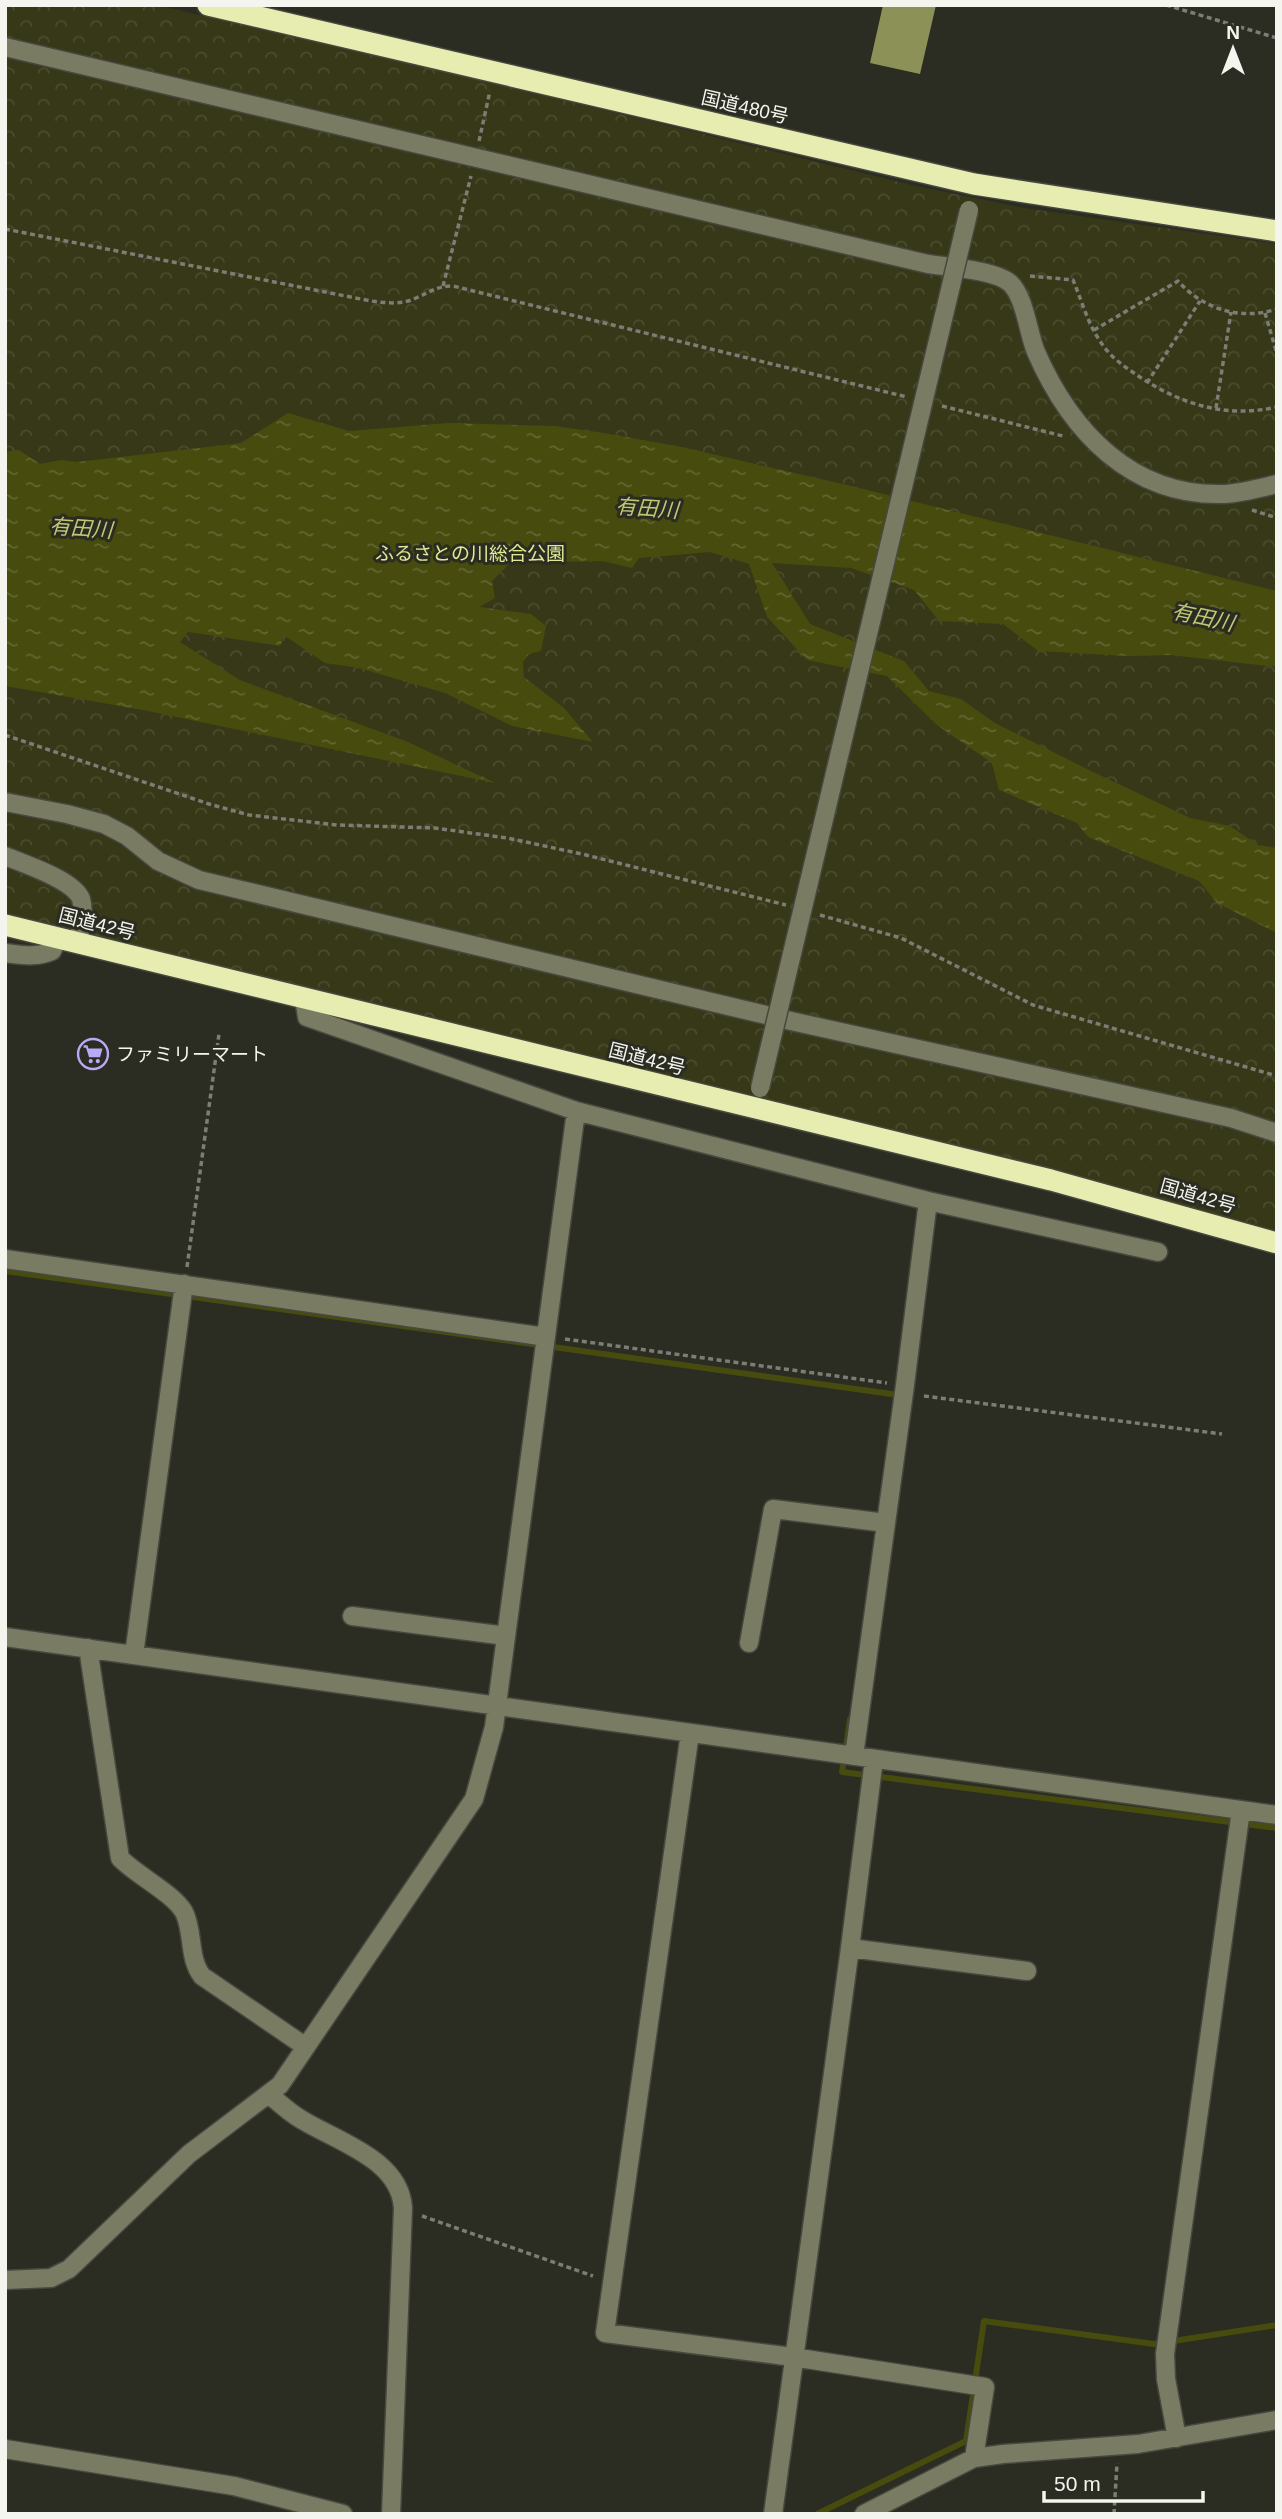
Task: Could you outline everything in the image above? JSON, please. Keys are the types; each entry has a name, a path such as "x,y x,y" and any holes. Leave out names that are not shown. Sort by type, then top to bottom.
{"highway":[{"name":"国道480号","path":"208,5 974,184 1277,231"},
{"name":"国道42号","path":"5,925 304,998 758,1098 1277,1243"}],"street":[{"path":"5,47 928,264 996,275 1007,280 1017,293 1033,345 1073,416 1096,444 1124,467 1177,490 1225,494 1277,484"},
{"path":"758,1098 974,184"},
{"path":"5,802 104,824 127,835 158,861 198,880 791,1021 1231,1118 1277,1133"},
{"path":"5,856 68,884 80,898 82,908 68,941 52,951 43,955 5,953"},
{"path":"304,998 307,1017 576,1111 928,1201 1158,1252"},
{"path":"5,2280 51,2278 69,2269 188,2154 280,2085 474,1799 494,1727 576,1111"},
{"path":"854,1756 928,1201"},
{"path":"5,1259 546,1336"},
{"path":"134,1655 184,1284"},
{"path":"749,1643 773,1509 886,1523"},
{"path":"352,1616 506,1636"},
{"path":"5,1637 1277,1815"},
{"path":"88,1648 120,1858 183,1910 196,1967 202,1976 306,2047"},
{"path":"690,1733 605,2333 793,2357 985,2386 974,2458"},
{"path":"773,2514 874,1759"},
{"path":"1177,2438 1166,2379 1165,2354 1241,1810"},
{"path":"850,1948 1027,1971"},
{"path":"269,2094 301,2120 381,2166 399,2188 403,2208 391,2514"},
{"path":"864,2514 974,2458 1177,2438 1277,2420"},
{"path":"5,2449 234,2486 343,2514"}],"path":[{"path":"1166,5 1277,38"},
{"path":"480,135 491,85"},
{"path":"443,286 476,157"},
{"path":"5,229 371,301 400,303 415,299 429,290 453,286 908,398"},
{"path":"996,275 1073,280 1094,330 1110,354 1166,394 1200,406 1216,408 1246,411 1277,407"},
{"path":"1094,330 1178,281 1200,301 1231,312 1265,313 1277,309"},
{"path":"1147,383 1200,301"},
{"path":"1216,408 1231,312"},
{"path":"1265,313 1277,354"},
{"path":"935,404 1096,444"},
{"path":"5,735 249,815 337,825 435,828 508,838 790,907"},
{"path":"815,913 901,938 1002,991 1041,1008 1277,1076"},
{"path":"184,1284 219,1034"},
{"path":"546,1336 1222,1434"},
{"path":"403,2208 612,2283"},
{"path":"1114,2514 1118,2445"}],"green space":[{"name":"ふるさとの川総合公園","path":"5,5 156,5 501,85 916,186 1024,208 1277,244 1277,1235 5,919"}],"water":[{"name":"有田川","path":"288,413 349,431 449,423 555,426 682,447 1277,591 1277,667 1171,655 1127,656 1038,651 1003,624 939,621 914,590 851,568 772,563 810,624 904,661 929,691 961,699 995,723 1085,768 1190,818 1230,826 1258,845 1277,848 1277,933 1217,903 1199,881 1088,837 1077,823 999,790 992,763 937,725 887,676 807,660 767,617 749,564 710,552 639,558 632,568 602,561 510,563 492,581 495,598 479,607 531,614 546,626 541,651 529,654 523,662 524,677 564,708 593,742 512,726 445,693 359,668 325,663 285,636 280,646 188,632 180,642 240,680 408,742 495,783 143,710 5,686 5,452 19,450 40,464 241,443"}],"building":[{"path":"883,5 936,5 920,74 870,63"}],"waterway":[{"path":"5,1271 899,1395 898,1400"},
{"path":"850,1719 842,1772 1277,1828"},
{"path":"817,2514 966,2441 984,2321 1154,2344 1277,2325"}],"place":[{"name":"ファミリーマート","path":"93,1054"}]}
